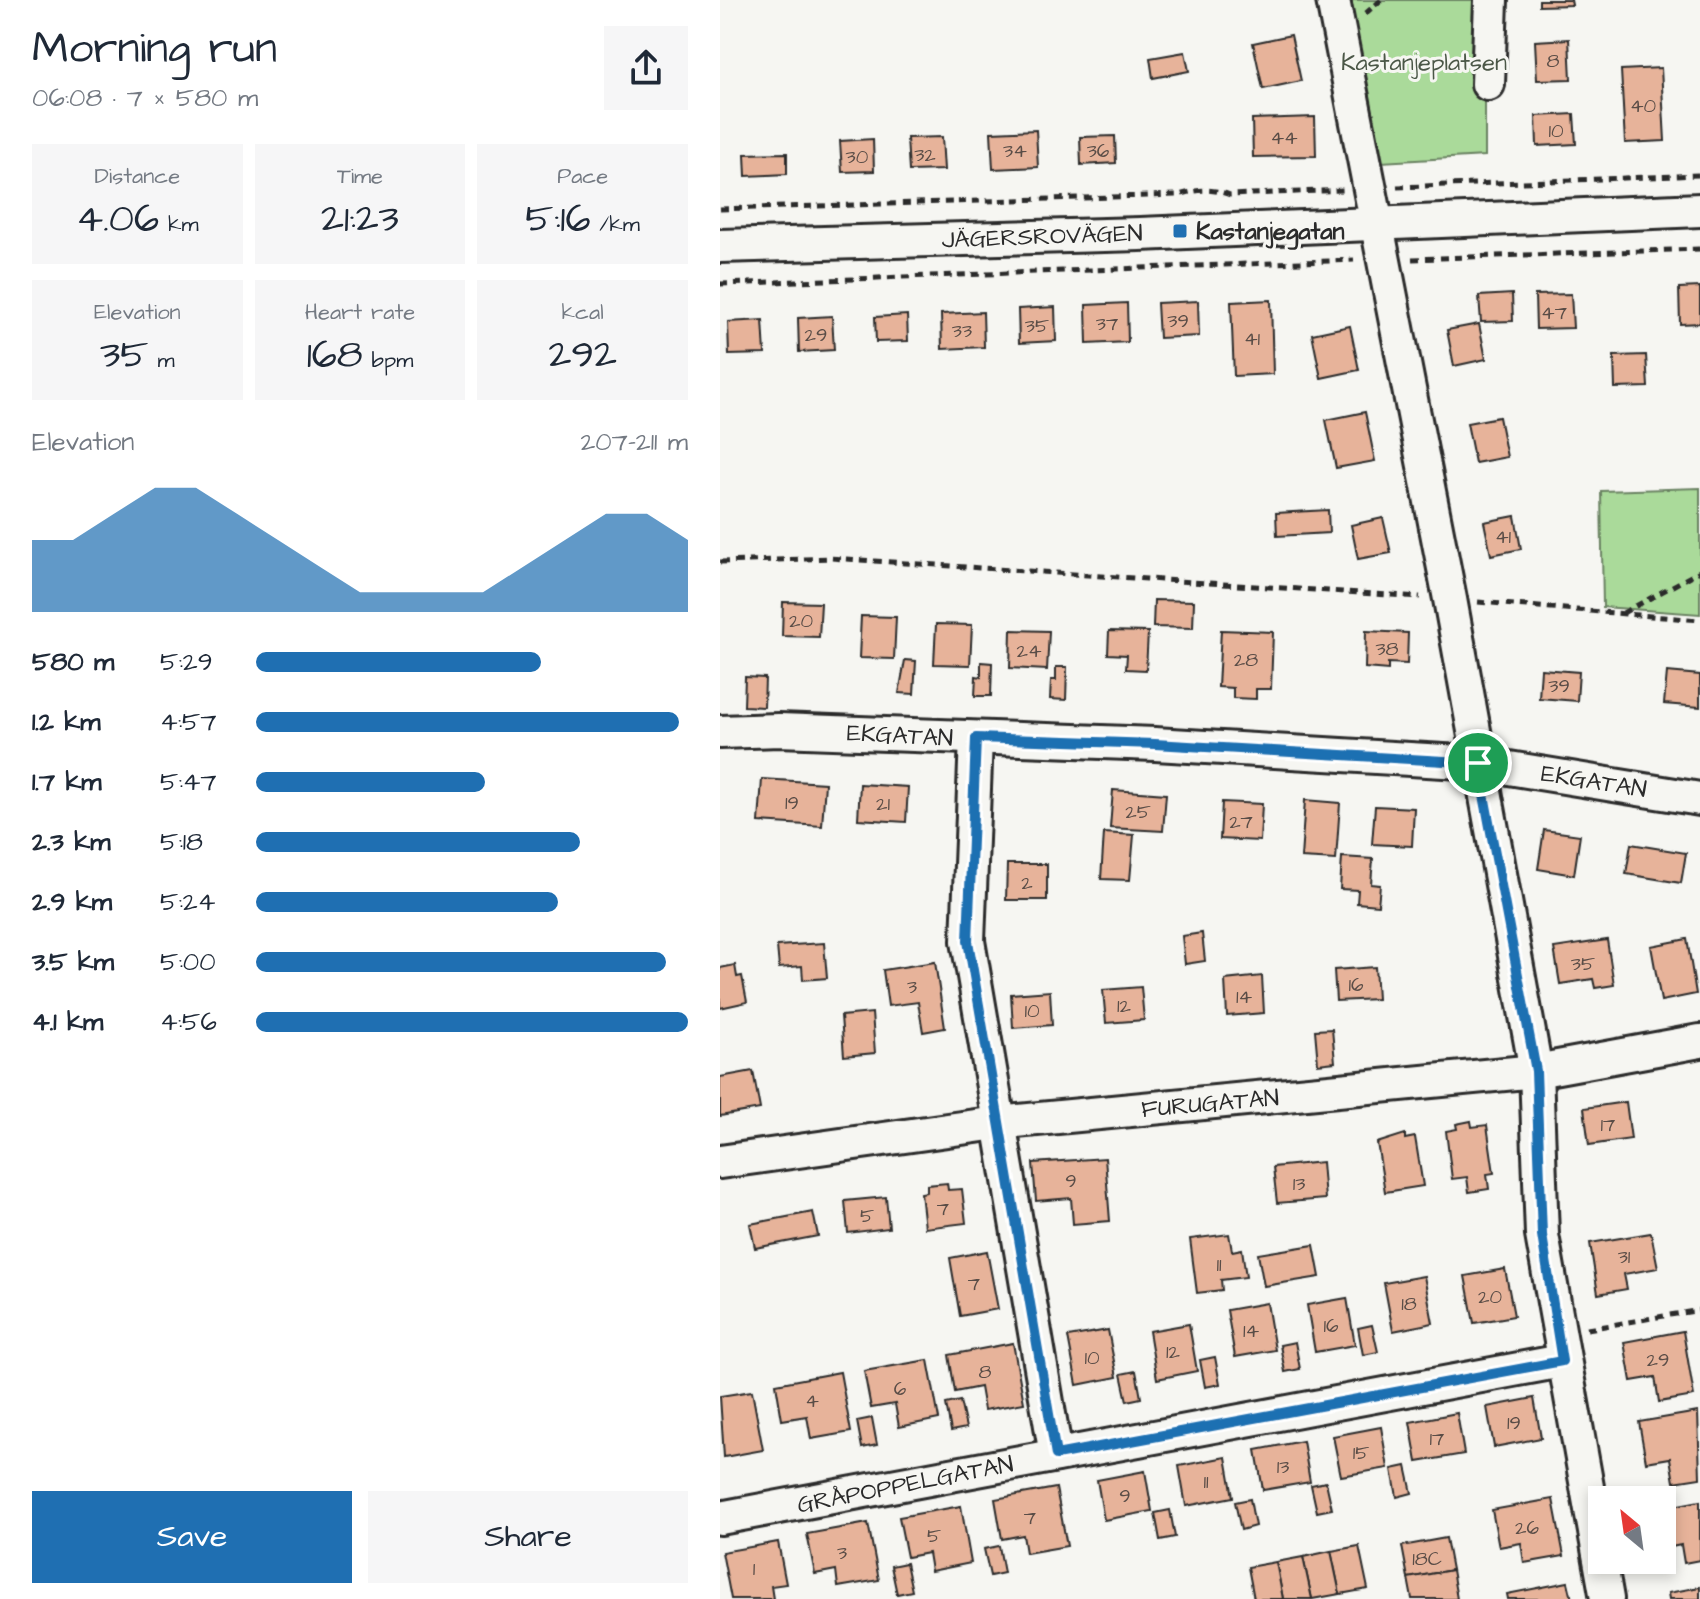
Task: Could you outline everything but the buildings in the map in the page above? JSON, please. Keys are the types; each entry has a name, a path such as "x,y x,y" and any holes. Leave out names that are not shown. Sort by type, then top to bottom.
{"street":[{"path":"1333,0 1450,599 1536,1071 1542,1235 1607,1599"},
{"path":"1488,84 1491,0"},
{"name":"JÄGERSROVÄGEN","path":"720,246 1140,234 1700,210"},
{"name":"EKGATAN","path":"720,732 779,730 1155,744 1478,763 1700,799"},
{"path":"976,738 968,941 1056,1455"},
{"name":"FURUGATAN","path":"720,1162 997,1123 1536,1071 1700,1041"},
{"name":"GRÅPOPPELGATAN","path":"720,1518 1056,1455 1560,1347"}],"path":[{"path":"720,209 1179,195 1215,189 1230,195 1700,175"},
{"path":"1554,242 1555,255"},
{"path":"720,284 942,273 1700,249"},
{"path":"720,562 830,558 1450,599 1700,620"},
{"path":"1622,613 1699,573"},
{"path":"1560,1347 1700,1310"}],"green space":[{"name":"Kastanjeplatsen","path":"1350,0 1485,0 1485,156 1381,162"},
{"path":"1700,488 1700,614 1603,607 1601,491"}],"place":[{"name":"Kastanjegatan","path":"1180,231"}],"route":[{"path":"976,738 1360,754 1478,763 1536,1071 1542,1235 1562,1361 1056,1455 980,1027 968,941 976,738"}]}
